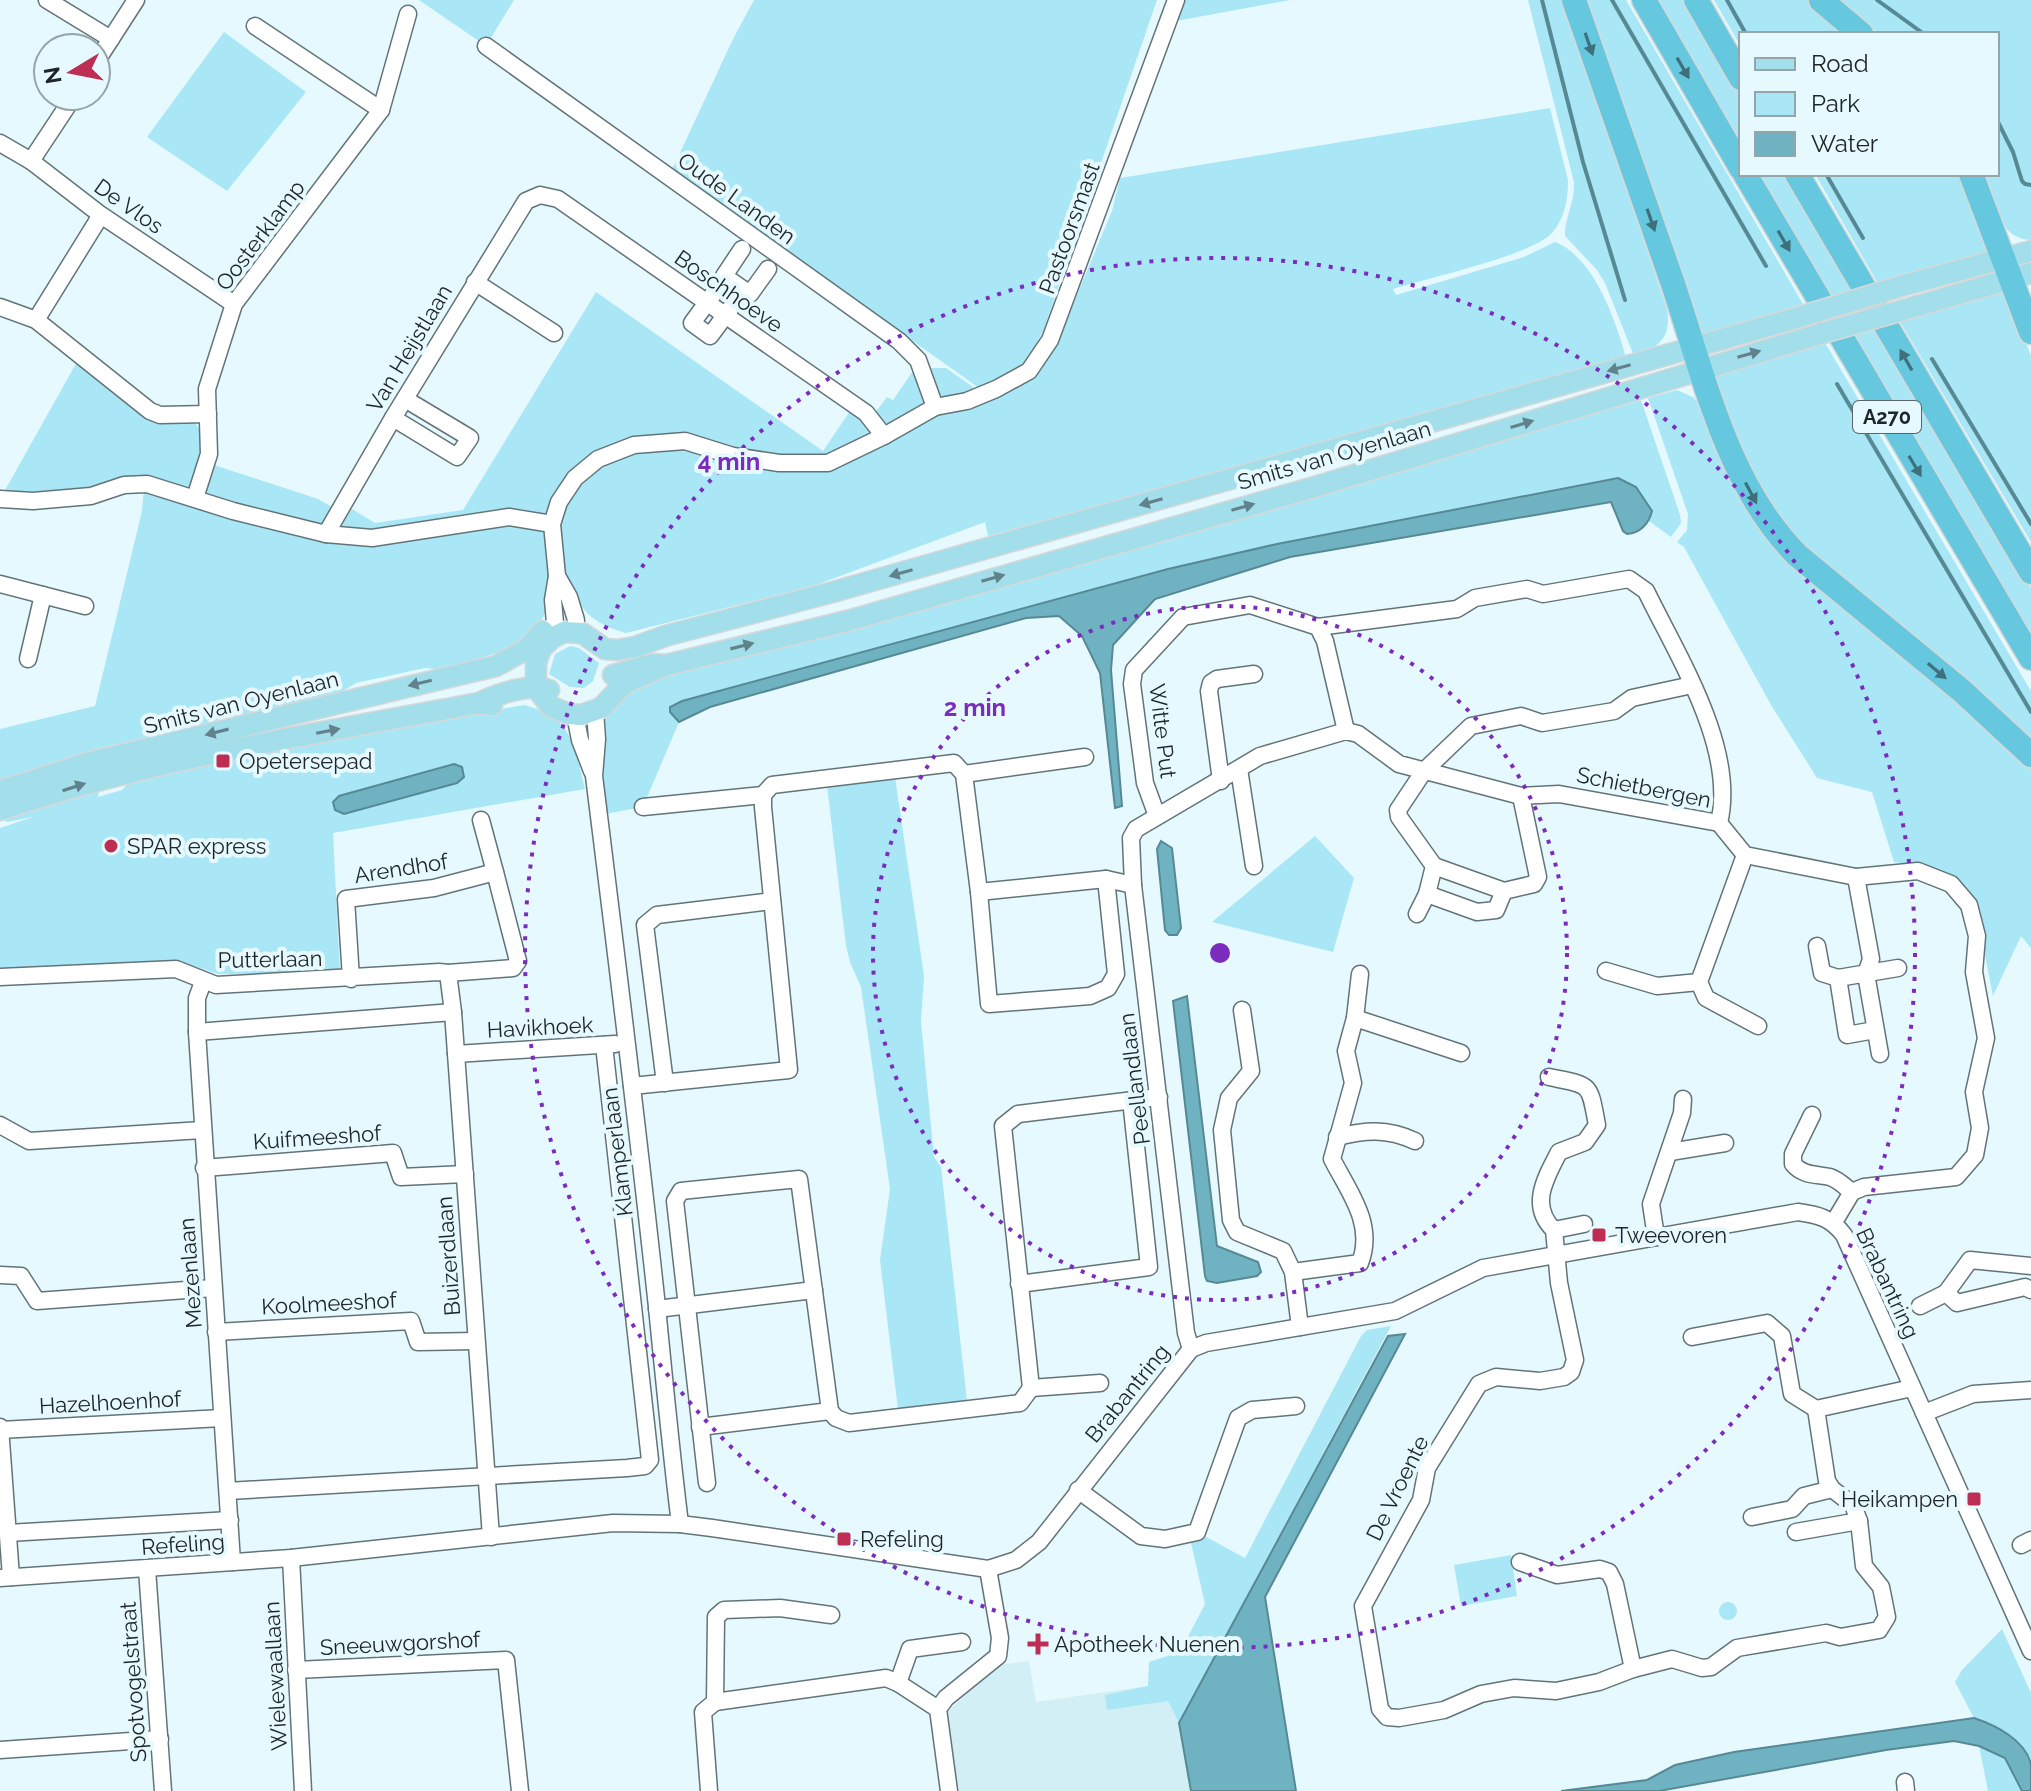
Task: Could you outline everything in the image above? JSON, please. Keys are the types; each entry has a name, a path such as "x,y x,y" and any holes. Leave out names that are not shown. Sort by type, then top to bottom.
{"highway":[{"path":"1574,0 1738,469 1758,507 1779,536 1816,572 1962,691 2031,755"},
{"path":"1644,0 1739,165"},
{"path":"1696,0 1739,75"},
{"path":"1821,0 1859,32"},
{"name":"A270","path":"1746,176 2031,658"},
{"name":"A270","path":"1798,176 2031,572"},
{"path":"1972,176 2015,269 2031,332"}],"main road":[{"path":"2015,269 2031,251"},
{"name":"Smits van Oyenlaan","path":"618,680 652,664 666,665 847,621 1326,483 1698,357 1786,321 1905,285 2015,269"},
{"name":"Smits van Oyenlaan","path":"610,646 654,642 665,636 1698,357 1797,340 1917,306 2015,269"},
{"path":"532,654 540,692 546,688 567,703 580,704 588,709 618,680 610,646 596,627 576,620 556,629"},
{"name":"Smits van Oyenlaan","path":"0,791 91,762 496,666 532,654 543,631 556,629"},
{"path":"556,629 582,633 605,649 610,646"},
{"name":"Smits van Oyenlaan","path":"0,810 94,780 479,703 491,697 540,692"}],"street":[{"path":"47,0 100,32"},
{"path":"112,37 136,0"},
{"name":"Pastoorsmast","path":"552,524 559,502 575,478 598,459 634,445 685,441 733,456 779,463 828,463 935,407 967,401 1029,371 1050,340 1176,0"},
{"name":"Oosterklamp","path":"195,498 209,454 207,389 234,304 381,110 408,14"},
{"path":"255,26 381,110"},
{"name":"Oude Landen","path":"486,46 899,341 918,360 935,407"},
{"path":"31,161 63,112"},
{"name":"De Vlos","path":"0,143 31,161 101,215 234,304"},
{"name":"Van Heijstlaan","path":"326,534 526,201 540,195"},
{"name":"Boschhoeve","path":"540,195 558,199 725,314 866,413 884,436"},
{"path":"36,320 101,215"},
{"path":"742,249 726,277 692,323 710,336 744,290"},
{"path":"726,277 750,294 768,269"},
{"path":"475,282 554,333"},
{"path":"0,307 36,320 150,411 160,415 208,414"},
{"path":"393,418 457,457 470,438 405,399"},
{"path":"0,499 33,501 91,496 124,485 147,484 233,511 326,534 372,538 509,517 552,524 557,576 553,600 556,629"},
{"path":"557,576 569,597 576,620"},
{"name":"Witte Put","path":"1157,816 1145,783 1132,684 1134,670 1183,617 1250,605 1318,627 1457,609 1475,598 1527,589 1543,594 1629,579 1646,591 1692,685"},
{"path":"0,584 85,606"},
{"path":"28,659 43,595"},
{"path":"1157,816 1260,756 1346,731 1325,641 1318,627"},
{"path":"1221,781 1209,691 1211,683 1217,679 1254,674"},
{"path":"1521,796 1538,877 1534,884 1504,891 1434,866 1399,817 1398,810 1424,771 1471,726 1521,716 1542,723 1614,711 1632,698 1692,685 1713,731 1724,802 1719,823"},
{"name":"Klamperlaan","path":"588,709 580,740 594,776 680,1524"},
{"name":"Schietbergen","path":"1346,731 1358,734 1399,764 1521,796 1559,794 1719,823 1745,855"},
{"path":"964,774 1085,757"},
{"path":"643,807 763,795 772,785 954,763 964,774 989,1004 1090,996 1108,988 1116,974 1106,879"},
{"path":"1239,769 1254,866"},
{"path":"632,1086 789,1070 763,795"},
{"name":"Peellandlaan","path":"1157,816 1136,829 1131,838 1133,885 1186,1333 1191,1349"},
{"path":"448,973 513,968 518,961 481,820"},
{"path":"1758,1026 1706,998 1699,982 1745,855 1856,877 1918,871 1951,884 1969,905 1977,936 1974,972 1986,1038 1974,1092 1980,1128 1975,1155 1956,1177 1864,1187 1852,1192 1834,1222"},
{"path":"1417,914 1427,894 1434,866"},
{"name":"Arendhof","path":"351,979 346,899 434,888 495,872"},
{"path":"1856,877 1871,959 1866,974 1880,1054"},
{"path":"979,892 1106,879 1133,885"},
{"path":"1427,894 1477,912 1496,910 1504,891"},
{"path":"665,1083 645,925 657,915 772,901"},
{"path":"1817,946 1822,973 1838,978 1898,968"},
{"name":"Putterlaan","path":"0,977 176,969 203,982 236,985 448,973"},
{"path":"1606,971 1657,986 1699,982"},
{"name":"Buizerdlaan","path":"448,973 491,1537"},
{"path":"1293,1272 1360,1263 1363,1256 1366,1239 1363,1215 1332,1159 1353,1083 1346,1051 1355,1018 1360,974"},
{"path":"1838,978 1847,1035 1875,1030"},
{"name":"Mezenlaan","path":"203,982 197,998 197,1032 232,1562"},
{"path":"1242,1010 1251,1071 1229,1098 1222,1130 1231,1220 1237,1232 1283,1251 1293,1272 1300,1327"},
{"path":"197,1032 453,1012"},
{"path":"1355,1018 1461,1053"},
{"name":"Havikhoek","path":"456,1054 626,1043"},
{"name":"Klamperlaan","path":"487,1477 645,1466 650,1460 604,1045"},
{"path":"1549,1077 1584,1084 1590,1090 1597,1125 1585,1142 1559,1152 1546,1178 1540,1201 1542,1219 1554,1230 1555,1255"},
{"path":"707,1483 675,1201 681,1191 799,1179 830,1411 836,1418 849,1423 1020,1403 1031,1388 1003,1126 1018,1114 1159,1097"},
{"path":"1656,1237 1651,1204 1682,1113 1683,1099"},
{"path":"1019,1284 1149,1267 1131,1100"},
{"path":"1812,1115 1793,1154 1793,1164 1813,1176 1832,1178 1852,1192"},
{"path":"0,1125 29,1141 202,1130"},
{"path":"1337,1137 1368,1130 1415,1141"},
{"path":"1670,1152 1725,1143"},
{"name":"Kuifmeeshof","path":"204,1168 393,1153 401,1177 465,1174"},
{"name":"Brabantring","path":"988,1569 1016,1560 1039,1542 1191,1349 1206,1343 1395,1311 1483,1268 1798,1212 1819,1215 1834,1222 1844,1235 2031,1651"},
{"path":"1554,1230 1584,1224"},
{"name":"De Vroente","path":"1555,1255 1575,1360 1571,1372 1564,1377 1540,1381 1496,1377 1479,1384 1427,1468 1421,1500 1363,1606 1380,1709 1387,1717 1399,1718 1444,1710 1481,1694 1514,1688 1556,1691 1599,1682 1672,1659 1702,1668 1711,1667 1737,1648 1826,1633 1840,1637 1879,1630 1887,1617 1881,1587 1864,1566 1859,1521"},
{"path":"1920,1306 1946,1293 1970,1260 2031,1266 2028,1288 1957,1303 1946,1293"},
{"path":"0,1275 21,1276 37,1301 213,1288"},
{"path":"657,1309 814,1290"},
{"name":"Koolmeeshof","path":"216,1332 411,1321 418,1342 476,1341"},
{"path":"1692,1337 1767,1323 1782,1336 1792,1394 1816,1409 1912,1388"},
{"path":"1031,1388 1100,1383"},
{"path":"1924,1413 1973,1394 2031,1390"},
{"path":"1078,1490 1141,1536 1165,1539 1197,1532 1238,1418 1252,1410 1296,1406"},
{"path":"1796,1532 1859,1521 1853,1505 1832,1489 1827,1481 1816,1409"},
{"path":"700,1427 830,1411"},
{"name":"Hazelhoenhof","path":"0,1429 222,1418"},
{"path":"0,1429 8,1533 6,1578"},
{"path":"228,1491 487,1477"},
{"path":"1752,1517 1792,1509 1804,1496 1832,1489"},
{"name":"Refeling","path":"8,1533 230,1520"},
{"name":"Refeling","path":"6,1578 291,1558 613,1523 680,1524 988,1569"},
{"name":"Wielewaallaan","path":"291,1558 303,1791"},
{"path":"1520,1562 1557,1575 1600,1569 1609,1572 1615,1584 1633,1669"},
{"name":"Spotvogelstraat","path":"147,1569 163,1791"},
{"path":"949,1791 938,1709 946,1698 998,1656 1000,1638 988,1569"},
{"path":"715,1702 716,1617 724,1610 780,1608 831,1615"},
{"path":"898,1683 910,1649 962,1642"},
{"name":"Sneeuwgorshof","path":"296,1670 506,1660 520,1791"},
{"path":"709,1791 703,1712 715,1702 886,1678 938,1709"},
{"path":"0,1750 160,1739"}],"shaded area":[{"path":"1029,1661 1036,1702 1148,1686 1168,1701 1179,1723 1191,1791 958,1791 946,1713 998,1665"}],"green space":[{"path":"419,0 514,0 486,46"},
{"path":"754,0 1157,0 1044,329 1026,363 979,388 672,170"},
{"path":"1184,0 1290,0 1176,21"},
{"path":"1528,0 1562,0 1667,309 1667,327 1662,340 1650,350 1634,356 1605,283 1565,236 1574,182"},
{"path":"1579,0 1626,0 1803,304 1701,337"},
{"path":"1653,0 1687,0 1739,90 1739,149"},
{"path":"1714,0 1813,0 1850,32 1739,32 1739,44"},
{"path":"1840,0 2031,0 2031,240 2020,238 2004,226 1984,176 1999,176 1999,32 1877,32"},
{"path":"224,32 306,92 227,191 147,137"},
{"path":"1550,108 1568,180 1565,208 1552,233 1540,242 1501,258 1393,289 1396,295 1524,257 1555,242 1581,261 1592,276 1609,309 1626,358 1432,415 988,536 985,522 816,585 626,633 593,618 579,601 548,607 534,630 513,648 443,670 425,668 356,683 338,694 0,787 0,729 95,706 142,511 145,478 77,491 4,492 78,360 181,421 196,424 202,434 199,460 318,499 347,516 352,509 375,523 463,510 596,292 823,451 850,411 868,422 887,397 893,400 915,368 946,368 990,399 1036,373 1055,347 1112,211 1120,178"},
{"path":"1755,176 1789,176 2031,588 2031,645"},
{"path":"1816,176 1965,176 1989,249 1987,253 1877,282"},
{"path":"2006,288 2031,356 2031,542 1899,320"},
{"path":"1824,341 2031,691 2031,746 1815,561 1757,491 1712,380 1714,370"},
{"path":"1677,390 1693,397 1702,407 1736,491 1756,525 1775,547 1802,574 1991,731 2031,769 2031,948 2021,936 1993,996 1974,901 1928,867 1894,862 1872,792 1817,778 1771,705 1684,547 1677,542 1687,530 1688,514 1648,398"},
{"path":"1641,400 1680,515 1681,523 1671,537 1649,521 1652,511 1636,487 1618,478 1277,544 670,712 679,722 643,807 599,815 602,722 637,684 849,627"},
{"path":"570,646 579,648 599,663 593,681 584,688 570,687 549,674 555,654"},
{"path":"524,705 540,710 562,725 574,746 585,789 333,833 340,973 218,974 178,961 0,973 0,828 33,817 7,822 0,816 100,789 98,797 122,790 131,779 179,772 229,757"},
{"path":"894,770 924,976 921,1022 934,1157 941,1167 968,1410 899,1418 880,1260 890,1189 861,987 846,946 826,777"},
{"path":"1315,836 1354,878 1333,952 1212,922"},
{"path":"1391,1326 1179,1723 1168,1701 1107,1710 1105,1695 1148,1686 1149,1662 1180,1652 1205,1604 1191,1543 1197,1532 1245,1558 1361,1336 1367,1330"},
{"path":"1511,1555 1517,1596 1461,1606 1454,1565"},
{"path":"1728,1602 1737,1611 1728,1620 1719,1611"},
{"path":"2002,1629 2031,1693 2031,1763 2007,1734 1974,1718 1955,1682 1962,1670"},
{"path":"1979,1746 2005,1758 2022,1791 1988,1791"}],"water":[{"path":"1618,478 1636,487 1652,511 1649,520 1636,532 1627,534 1623,531 1611,502 1290,557 1155,599 1113,645 1111,670 1122,806 1115,808 1100,673 1082,636 1059,616 1026,618 710,707 679,722 670,712 670,707 682,701 1168,569 1277,544"},
{"path":"454,764 462,767 464,777 457,783 344,814 335,810 333,802 339,796"},
{"path":"1161,841 1172,848 1181,928 1177,935 1169,935 1165,930 1157,849"},
{"path":"1187,996 1217,1246 1258,1262 1261,1272 1257,1276 1217,1283 1207,1281 1205,1276 1173,1001"},
{"path":"1405,1334 1265,1597 1296,1791 1191,1791 1179,1723 1388,1336"},
{"path":"1974,1718 2000,1729 2023,1748 2031,1765 2031,1791 2022,1791 2005,1758 1979,1746 1954,1741 1886,1750 1659,1791 1561,1791 1647,1780 1675,1765 1734,1752"}],"waterway":[{"path":"1542,0 1583,162 1625,300"},
{"path":"1612,0 1766,266"},
{"path":"1727,0 1745,32"},
{"path":"1877,0 1921,32"},
{"path":"1999,124 2013,152 2022,181 2031,185"},
{"path":"1827,176 1863,238"},
{"path":"1932,359 2031,524"},
{"path":"1837,384 2031,712"}],"place":[{"name":"Opetersepad","path":"223,761"},
{"name":"SPAR express","path":"111,846"},
{"name":"Tweevoren","path":"1599,1235"},
{"name":"Heikampen","path":"1974,1499"},
{"name":"Refeling","path":"844,1539"},
{"name":"Apotheek Nuenen","path":"1038,1644"}]}
